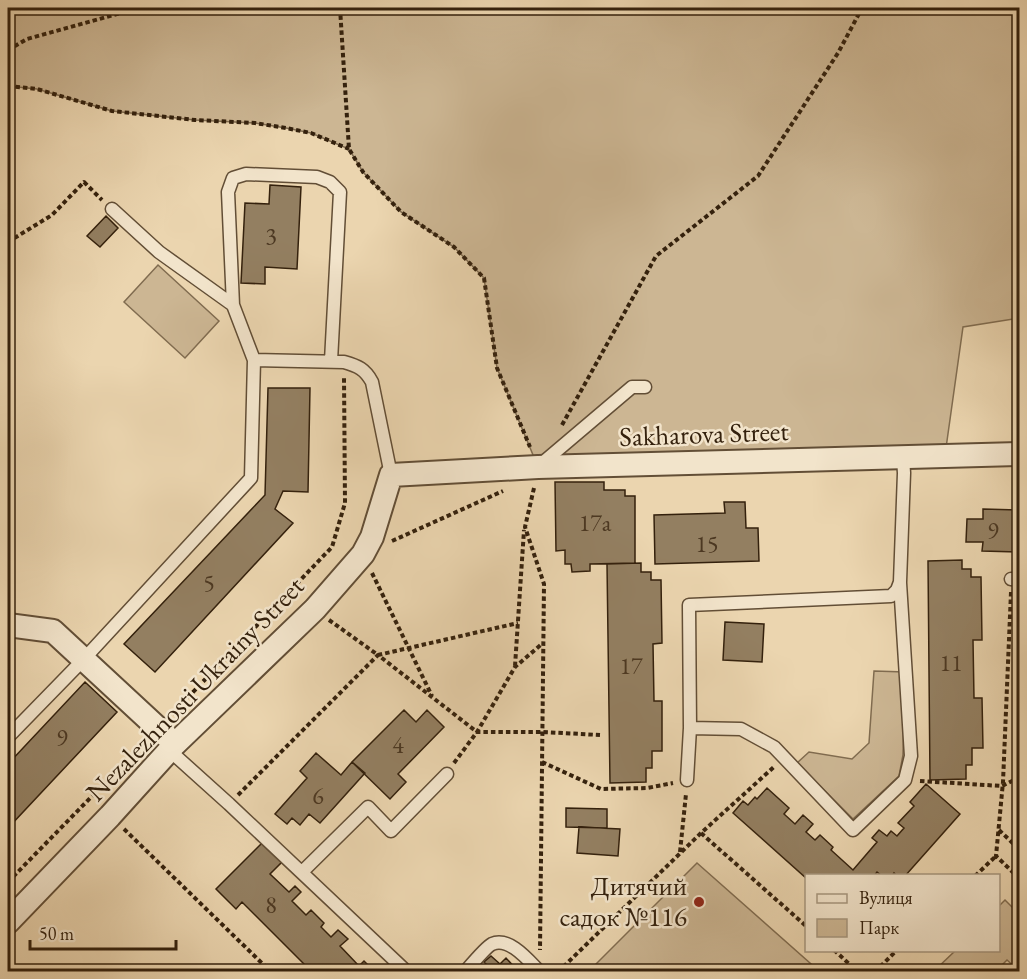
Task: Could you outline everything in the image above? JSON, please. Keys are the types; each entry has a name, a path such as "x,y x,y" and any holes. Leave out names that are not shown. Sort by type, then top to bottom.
{"street":[{"name":"Sakharova Street","path":"391,475 536,477 945,455 1020,454"},
{"name":"Nezalezhnosti Ukrainy Street","path":"8,922 110,816 172,747 315,609 363,554 372,537 391,475"},
{"path":"8,625 53,631 158,729 172,747"}],"lane":[{"path":"8,737 84,659 251,478 254,360 233,305 228,192 233,178 246,174 317,177 330,182 340,192 331,361"},
{"path":"112,209 159,252 233,305"},
{"path":"254,360 344,362 366,372 372,382 391,475"},
{"path":"536,477 632,387 645,387"},
{"path":"690,729 741,729 774,747 853,830 905,780 911,756 900,582 903,458"},
{"path":"687,780 690,729 689,605 891,596 897,590 900,582"},
{"path":"172,747 406,972"},
{"path":"302,872 368,807 391,831 447,774"},
{"path":"465,972 492,944 500,943 511,945 540,966"}],"path":[{"path":"8,50 27,39 139,8"},
{"path":"340,8 349,149 363,171 401,212 454,247 484,278 497,368 536,477 525,527 515,667"},
{"path":"560,427 656,256 758,176 838,53 862,8"},
{"path":"8,86 37,89 112,111 276,126 311,133 349,149"},
{"path":"8,242 52,215 84,182 112,209"},
{"path":"8,882 332,547 345,503 344,362"},
{"path":"433,699 363,554 504,490"},
{"path":"525,527 544,584 540,966"},
{"path":"977,874 996,856 1015,579"},
{"path":"315,609 477,732 600,735"},
{"path":"229,804 378,655 518,623"},
{"path":"447,774 477,732 515,667 544,643"},
{"path":"558,972 680,852 785,758"},
{"path":"543,762 601,789 647,788 687,780 680,852"},
{"path":"905,780 1002,786 1020,777"},
{"path":"110,816 271,972"},
{"path":"998,829 1020,850"},
{"path":"701,833 805,924"},
{"path":"996,856 1020,879"},
{"path":"835,952 858,972"},
{"path":"875,972 896,952"}],"green space":[{"path":"8,8 1019,8 1019,318 963,327 945,455 538,467 497,368 484,278 454,247 401,212 363,172 349,149 311,133 286,128 255,123 195,120 112,111 37,89 8,86"},
{"path":"158,265 219,321 185,358 124,302"},
{"path":"874,671 905,672 903,755 899,776 853,819 797,763 809,752 852,759 869,743"},
{"name":"Дитячий садок №116","path":"697,863 819,971 592,971 592,968"},
{"path":"1005,900 1019,914 1019,971 1007,960 996,971 934,971 954,952 1000,952 1000,905"}],"building":[{"path":"270,185 301,187 297,269 265,267 265,284 241,283 245,203 269,204"},
{"path":"106,216 118,228 100,247 87,236"},
{"path":"268,388 310,388 308,492 283,491 275,509 293,523 155,672 124,644 265,495"},
{"path":"555,482 604,482 604,490 625,490 625,496 635,496 635,563 590,564 590,571 572,572 571,564 565,564 565,550 556,551"},
{"path":"724,502 745,502 746,528 758,528 759,561 655,564 654,515 725,513"},
{"path":"983,509 1020,510 1020,552 982,551 983,542 966,542 967,519 983,519"},
{"path":"962,560 962,569 971,569 971,577 981,577 982,640 973,640 974,698 982,698 983,748 972,748 972,765 966,765 966,779 930,780 928,561"},
{"path":"641,563 641,572 651,572 651,580 661,580 662,643 653,644 654,701 662,701 662,751 652,751 652,768 646,768 646,782 610,783 607,564"},
{"path":"725,622 764,624 762,662 723,660"},
{"path":"85,682 117,712 8,828 8,764"},
{"path":"404,710 416,722 427,710 444,727 398,774 406,782 390,799 352,762"},
{"path":"316,753 341,775 352,762 365,773 320,823 309,814 300,825 292,818 287,824 275,814 307,778 300,771"},
{"path":"926,784 960,814 907,874 880,874 877,872 876,874 805,874 805,877 733,813 743,801 748,805 767,788 789,808 784,814 795,824 803,815 813,824 806,832 815,840 820,835 833,847 831,850 853,870 877,842 872,838 879,830 887,836 891,831 897,836 904,828 898,823 914,806 910,802"},
{"path":"566,808 607,809 607,828 566,827"},
{"path":"579,827 620,829 618,856 577,853"},
{"path":"262,843 282,862 270,874 289,892 295,886 301,892 292,901 306,915 311,910 324,923 321,927 331,937 338,930 348,939 340,946 359,966 364,961 373,972 312,972 242,902 236,909 216,889"},
{"path":"491,956 500,964 506,958 519,972 487,972 490,968 484,962"}],"place":[{"name":"Дитячий садок №116","path":"699,902"}]}
